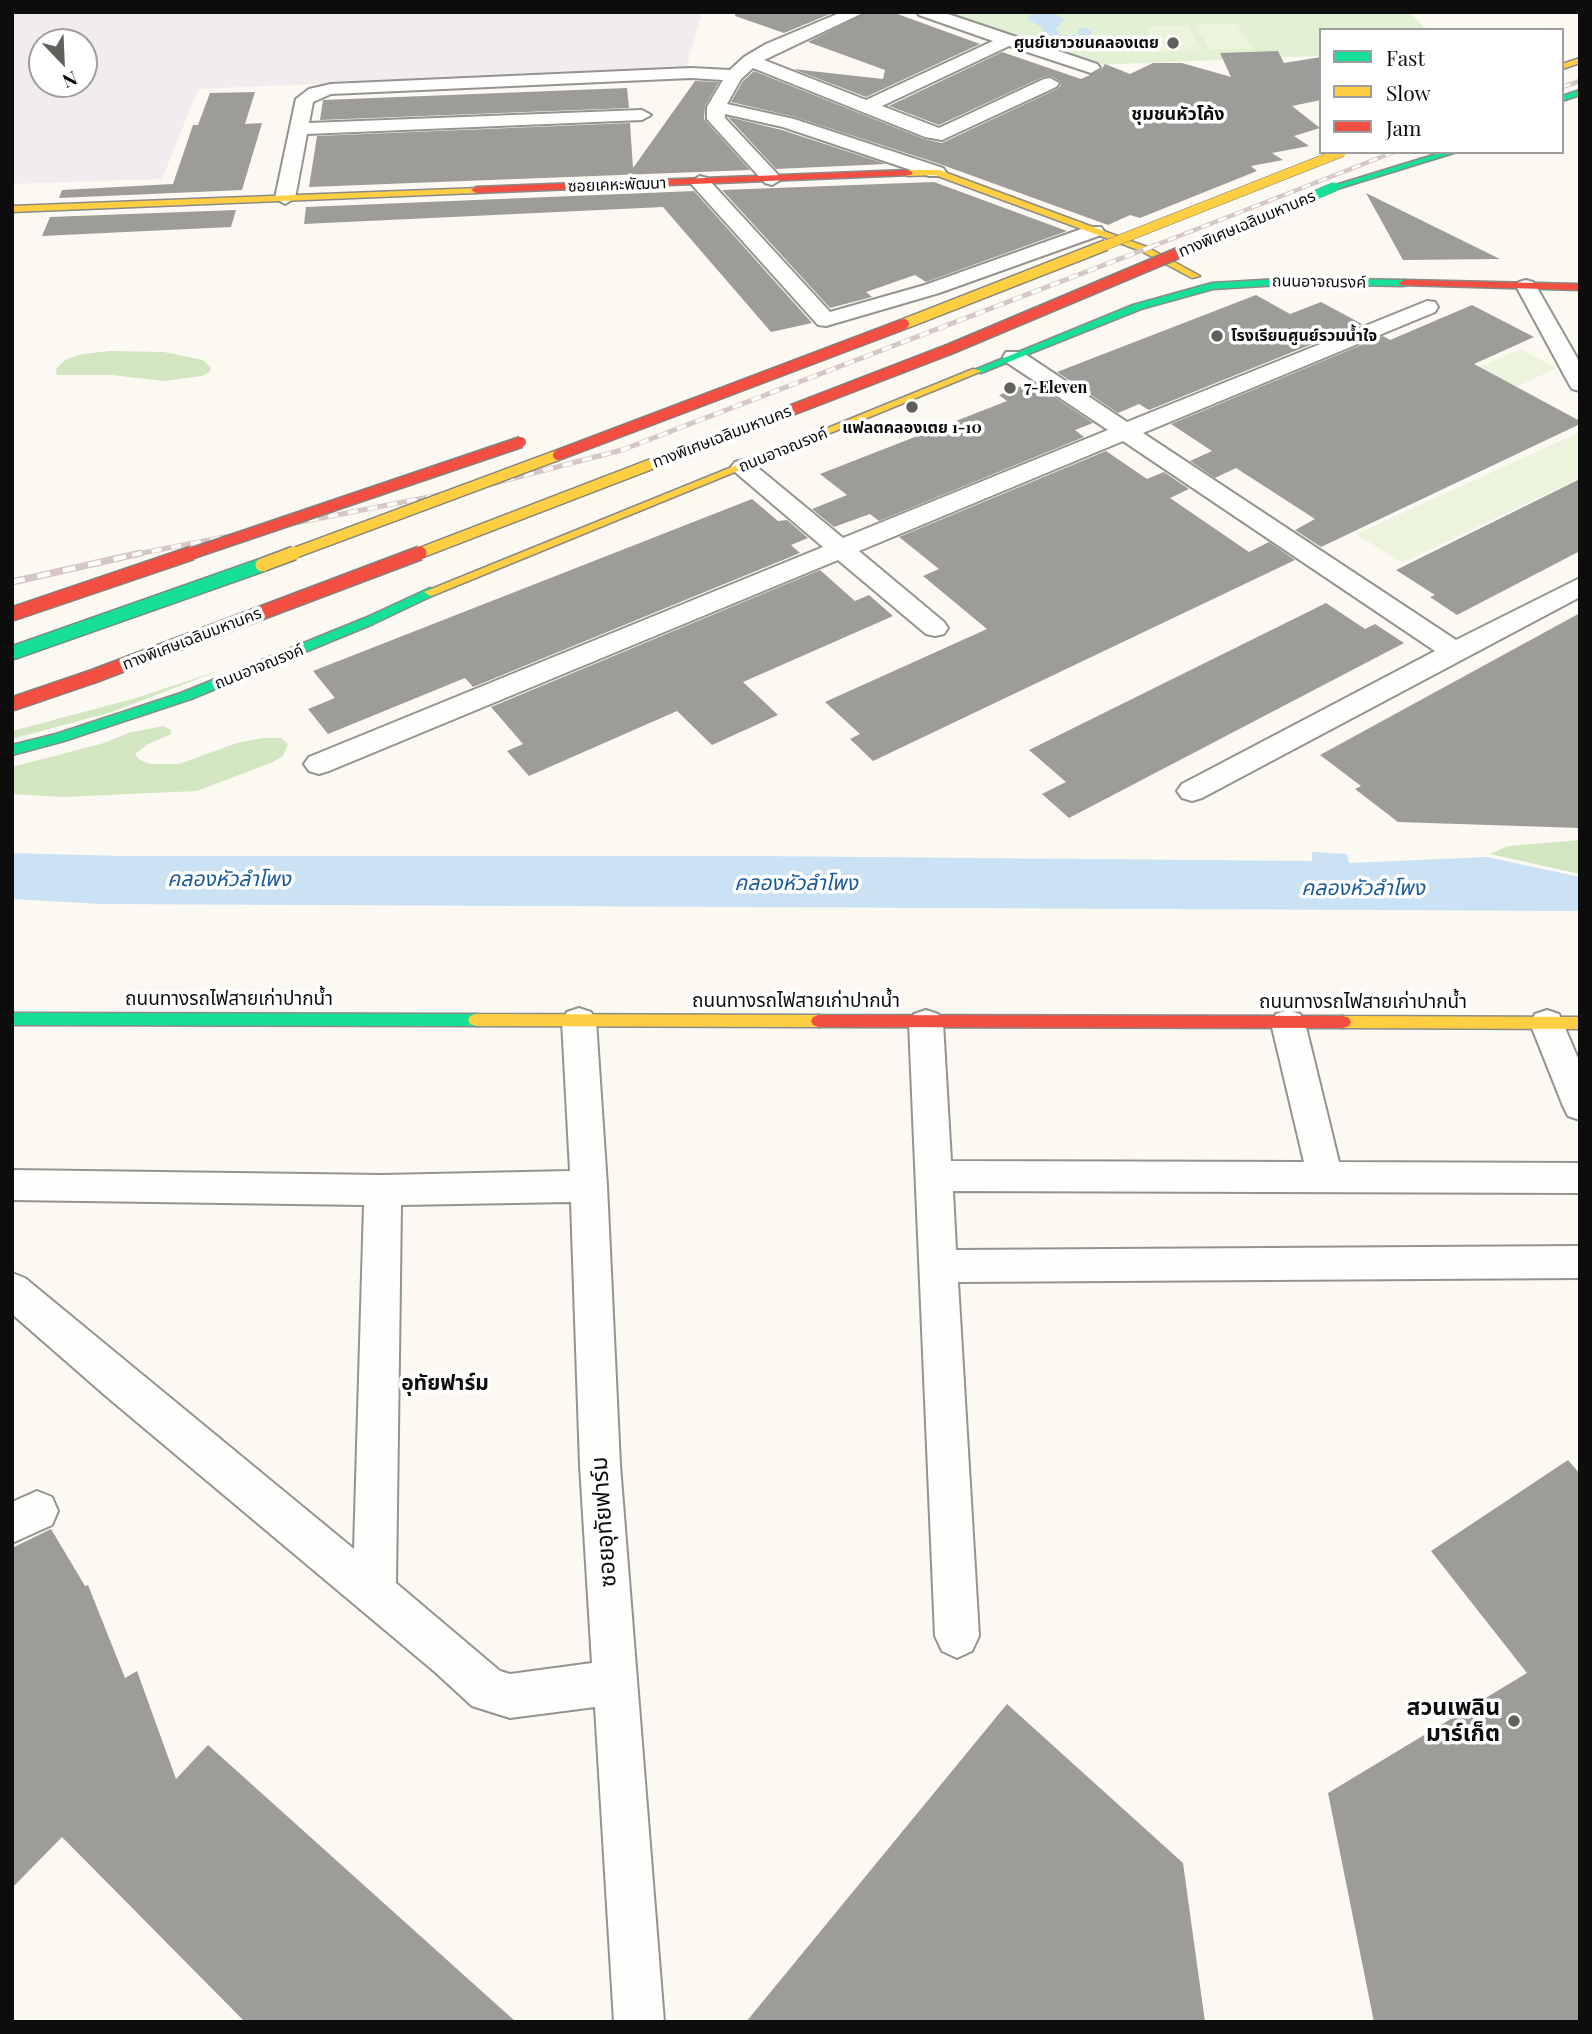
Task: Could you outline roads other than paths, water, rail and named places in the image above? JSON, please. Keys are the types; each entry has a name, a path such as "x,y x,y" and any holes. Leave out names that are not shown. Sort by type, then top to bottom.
{"main road":[{"name":"ทางพิเศษเฉลิมมหานคร","path":"12,653 226,579 792,368 1337,154"},
{"name":"ทางพิเศษเฉลิมมหานคร","path":"12,704 94,676 937,354 1419,154"},
{"path":"1334,187 1446,154"},
{"name":"ซอยเคหะพัฒนา","path":"12,209 936,172 1158,256 1206,282"},
{"name":"ถนนอาจณรงค์","path":"12,750 59,738 186,696 369,621 457,580 736,462 1144,294 1206,282 1275,275 1580,280"},
{"name":"ถนนอาจณรงค์","path":"382,597 1206,282 1580,286"},
{"path":"667,396 792,368"},
{"path":"12,614 537,436"},
{"name":"ถนนทางรถไฟสายเก่าปากน้ำ","path":"12,1019 1564,1023"}],"street":[{"path":"772,179 716,119 716,107 734,76 750,61 772,48 857,12"},
{"path":"925,12 1091,68"},
{"path":"867,106 1008,40"},
{"path":"750,61 932,133 944,133 1050,83"},
{"path":"285,198 304,99 331,89 691,73 734,76"},
{"path":"716,107 788,123 936,172"},
{"path":"300,129 642,115"},
{"path":"850,144 900,120"},
{"path":"699,182 826,320 932,289 1094,232"},
{"path":"1526,286 1580,384"},
{"path":"319,764 1427,307"},
{"path":"1014,357 1455,652"},
{"path":"736,462 935,628"},
{"path":"1192,791 1580,586"},
{"name":"ซอยอุทัยฟาร์ม","path":"579,1021 589,1186 600,1465 639,2022"},
{"path":"926,1023 936,1176 957,1636"},
{"path":"1288,1023 1325,1177"},
{"path":"1564,1023 1580,1106"},
{"path":"936,1176 1580,1178"},
{"path":"12,1185 383,1190 589,1186"},
{"path":"374,1592 383,1190"},
{"path":"939,1266 1580,1262"},
{"path":"12,1290 121,1384 452,1656 488,1690 510,1696 615,1682"}],"water":[{"path":"1042,12 1056,14 1064,20 1056,29 1061,35 1079,35 1078,29 1086,28 1092,32 1091,38 1100,45 1086,46 1081,38 1062,39 1044,34 1043,28 1027,19 1030,15"},
{"name":"คลองหัวลำโพง","path":"1312,852 1347,854 1349,863 1487,857 1580,877 1580,911 101,904 12,899 12,853 122,856 756,856 1312,861"}],"railway":[{"path":"1564,86 1580,81"},
{"path":"1151,247 1389,154"},
{"path":"133,555 480,487 622,450 1156,245"},
{"path":"133,555 141,553"},
{"path":"12,582 133,555"}],"place":[{"name":"ศูนย์เยาวชนคลองเตย","path":"1173,43"},
{"name":"โรงเรียนศูนย์รวมน้ำใจ","path":"1217,336"},
{"name":"7-Eleven","path":"1010,388"},
{"name":"แฟลตคลองเตย 1-10","path":"912,407"},
{"name":"สวนเพลิน มาร์เก็ต","path":"1514,1721"}],"district":[{"name":"ชุมชนหัวโค้ง","path":"1178,114"},
{"name":"อุทัยฟาร์ม","path":"445,1383"}]}
